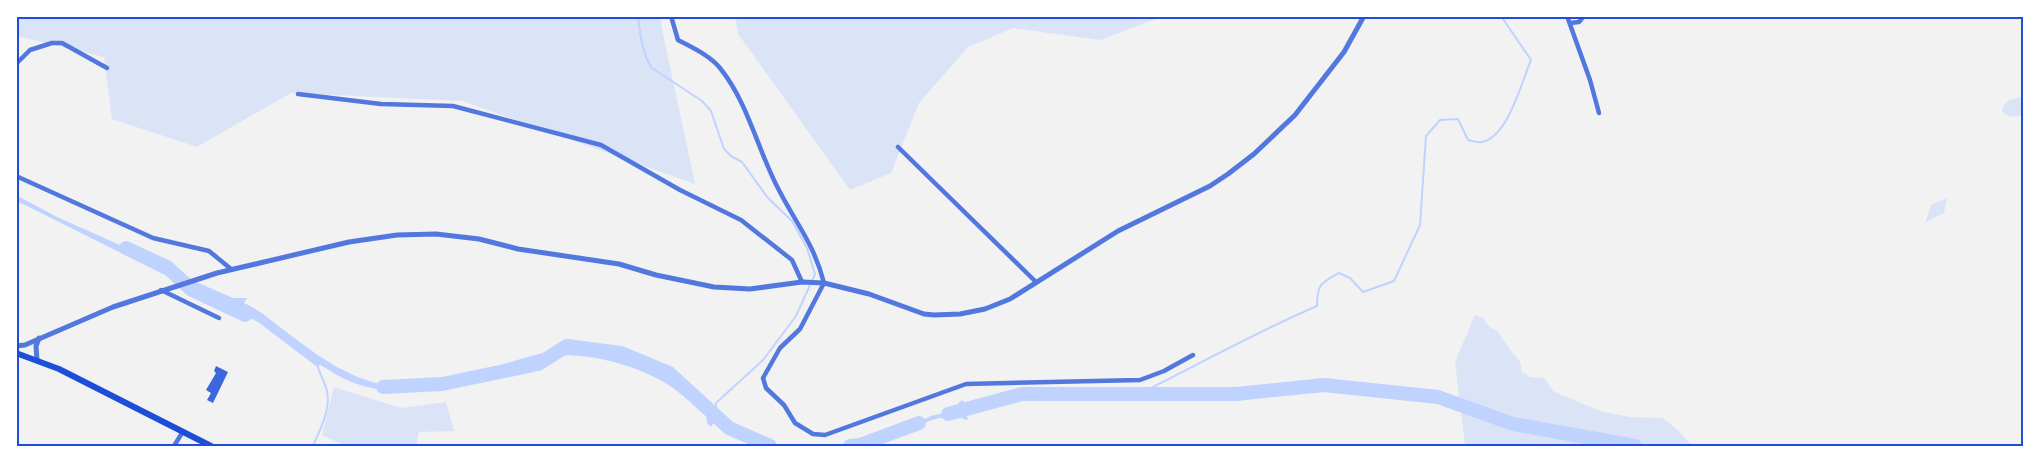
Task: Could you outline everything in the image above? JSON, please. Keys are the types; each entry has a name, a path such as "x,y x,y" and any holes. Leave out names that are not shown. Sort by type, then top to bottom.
{"main road":[{"path":"16,353 59,369 211,447"}],"street":[{"path":"670,16 678,40 711,58 733,89 746,113 779,192 819,261 824,282 800,329 780,348 763,378 766,388 784,405 795,423 813,434 825,435 966,384 1140,380 1164,371 1193,355"},
{"path":"16,346 113,307 217,273 349,242 397,235 436,234 479,238 518,249 619,264 656,275 714,287 750,290 802,282 824,282 934,315 985,309 1010,299 1118,231 1209,186 1254,154 1295,115 1325,79 1344,52 1364,16"},
{"path":"1567,16 1599,113"},
{"path":"1570,23 1579,22 1584,16"},
{"path":"16,64 30,50 52,43 62,43 107,68"},
{"path":"298,94 381,104 453,106 601,145 680,190 741,220 792,260 802,282"},
{"path":"898,147 1036,282"},
{"path":"16,176 153,238 209,251 231,269"},
{"path":"161,290 219,318"},
{"path":"37,360 36,346 39,338"},
{"path":"174,447 182,433"}],"shaded area":[{"path":"17,16 661,17 695,184 462,101 291,93 197,147 112,119 104,57 17,36"},
{"path":"735,17 1161,17 1100,40 1013,28 968,47 919,103 891,173 850,190 738,34"},
{"path":"2023,97 2023,114 2012,117 2002,112 2006,103"},
{"path":"1947,198 1944,213 1925,223 1931,205"},
{"path":"1475,315 1483,318 1488,326 1498,332 1520,361 1522,372 1530,377 1544,378 1553,391 1600,411 1629,417 1663,418 1692,446 1465,446 1455,362"},
{"path":"334,387 401,408 446,402 454,431 419,432 416,446 346,446 322,435"}],"water":[{"path":"16,195 164,268 233,298 247,298 244,303 262,313 322,358 346,372 371,382 405,387 425,386 462,379 535,355 566,352 603,356 655,372 673,383 709,413 721,411 718,415 763,446 758,446 714,422 711,427 707,423 706,415 662,381 622,364 592,357 562,355 540,357 487,376 436,389 400,391 366,387 342,378 320,365 316,366 258,322 238,312 235,317 228,312 229,304 214,295 161,273 17,201"},
{"path":"963,400 968,420 963,419 959,413 932,420 866,446 854,446 899,431 931,416 956,410 959,402"}],"building":[{"path":"216,366 228,372 213,403 207,400 211,393 206,390 216,373 214,371"}],"waterway":[{"path":"638,16 644,50 652,68 702,101 711,111 724,149 742,162 768,198 792,221 807,248 815,274 796,316 763,360 716,403 715,414"},
{"path":"1139,394 1317,306 1321,285 1339,273 1350,278 1363,292 1394,281 1420,225 1426,136 1440,120 1458,119 1468,140 1480,142 1491,138 1499,130 1513,107 1531,60 1501,16"},
{"path":"126,248 167,267 192,290 245,315"},
{"path":"383,387 442,384 538,364 567,346 621,353 669,373 729,428 770,446"},
{"path":"313,446 324,419 328,398 317,364"},
{"path":"948,414 1022,394 1236,394 1324,385 1438,397 1513,424 1635,446"},
{"path":"850,446 860,445 919,423"}]}
